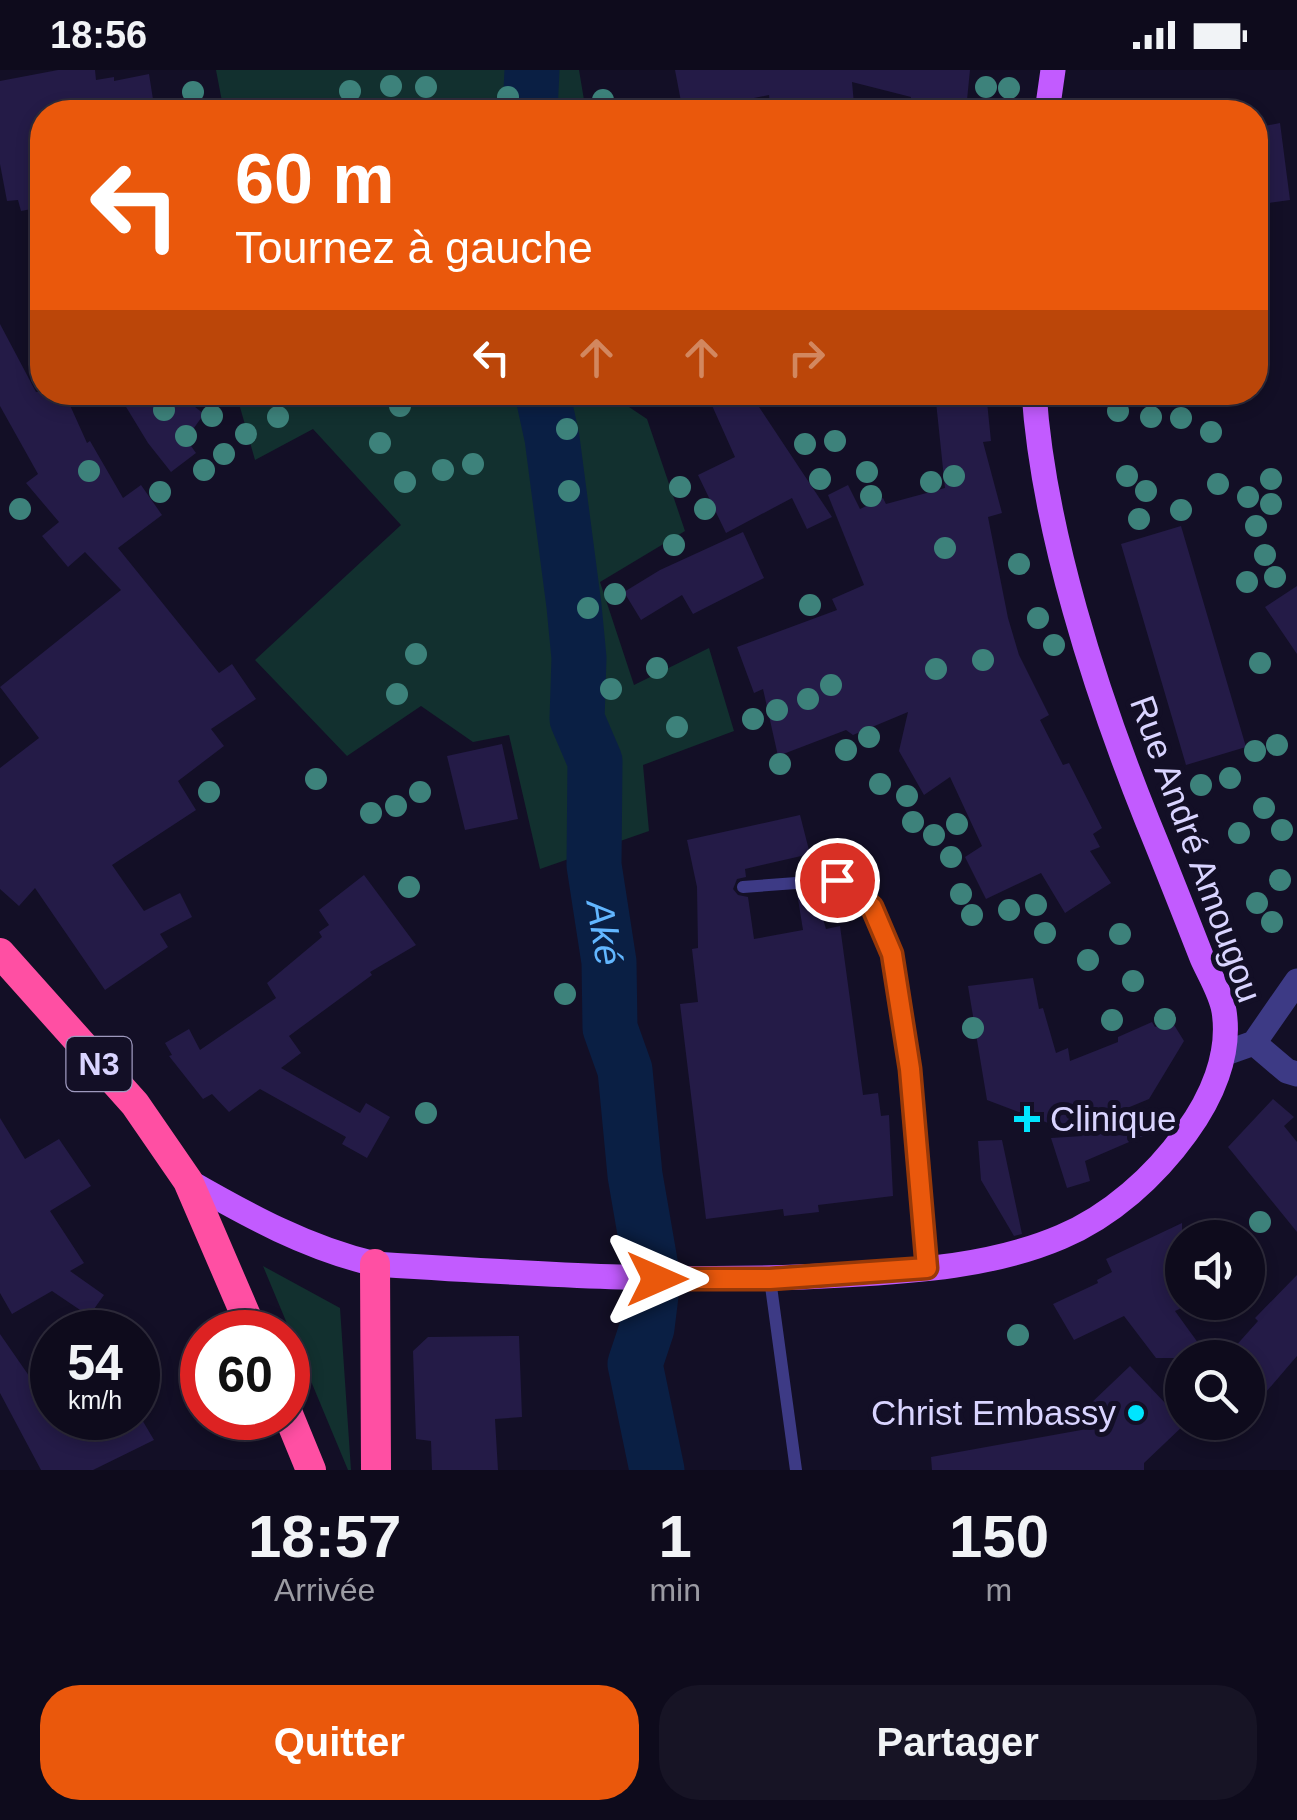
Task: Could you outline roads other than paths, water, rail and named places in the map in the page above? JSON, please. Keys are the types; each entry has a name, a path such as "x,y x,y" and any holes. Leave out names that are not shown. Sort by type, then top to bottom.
{"highway":[{"name":"N3","path":"0,953 135,1104 188,1182 243,1310"},
{"path":"375,1264 376,1470"},
{"path":"299,1440 312,1470"}],"main road":[{"path":"1049,100 1053,70"},
{"name":"Rue André Amougou","path":"375,1264 619,1279 770,1279 927,1268 1001,1257 1063,1236 1128,1197 1172,1152 1208,1103 1223,1054 1224,1010 1134,787 1075,610 1037,443 1035,405"},
{"path":"188,1182 294,1239 375,1264"}],"street":[{"path":"1223,1054 1254,1042 1297,981"},
{"path":"1254,1042 1297,1074"}],"lane":[{"path":"742,888 837,880 872,907 896,974 910,1069 927,1268"},
{"path":"770,1279 796,1470"}],"waterway":[{"name":"Aké","path":"531,100 532,70"},
{"name":"Aké","path":"545,405 574,606 579,658 577,719 595,761 594,865 609,962 610,1028 625,1070 635,1175 653,1279 647,1328 635,1364 657,1470"}],"place":[{"name":"Clinique","path":"1027,1119"},
{"name":"Christ Embassy","path":"1136,1413"}]}
